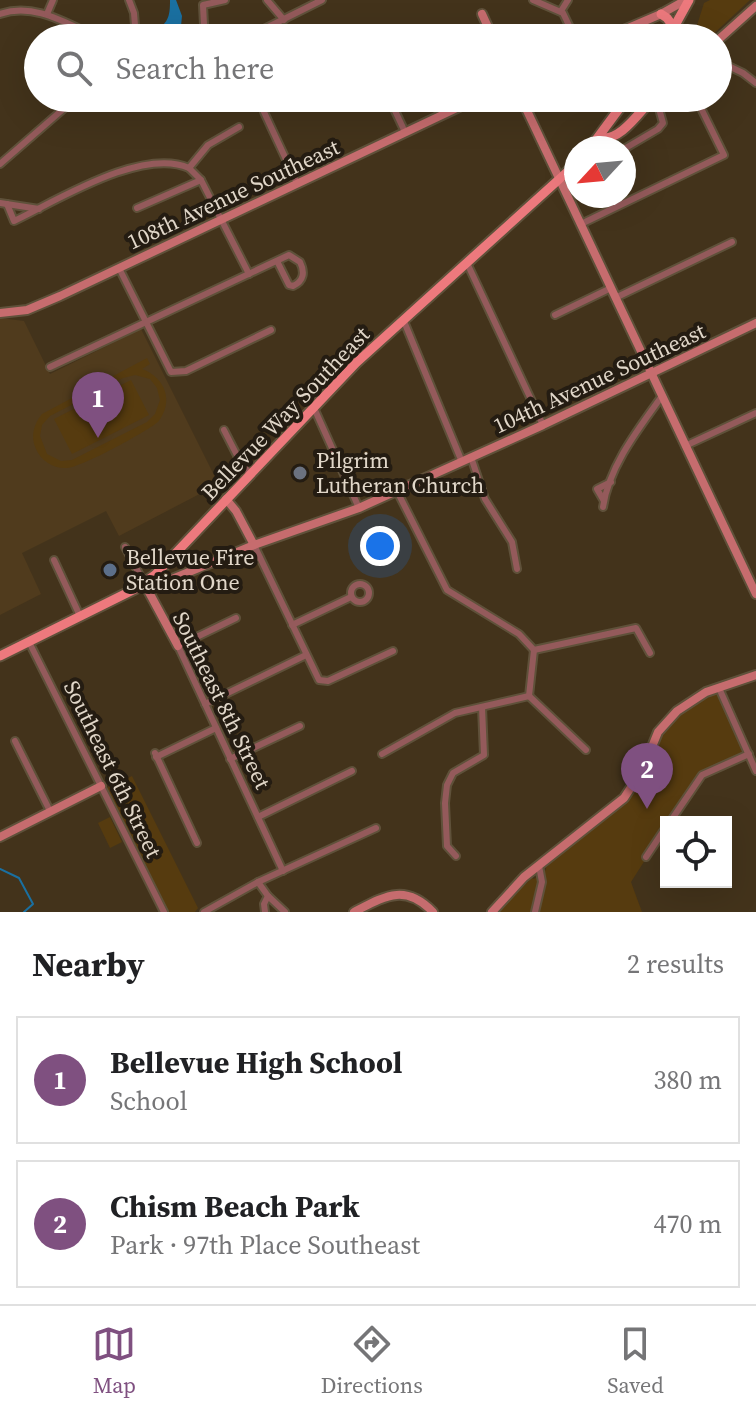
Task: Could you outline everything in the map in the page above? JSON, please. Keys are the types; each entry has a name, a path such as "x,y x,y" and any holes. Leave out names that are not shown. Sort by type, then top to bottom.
{"main road":[{"path":"676,24 688,0"},
{"path":"661,14 669,24"},
{"path":"600,136 617,112"},
{"path":"615,136 640,112"},
{"name":"Bellevue Way Southeast","path":"0,656 144,583 403,319 564,176"}],"street":[{"path":"47,14 53,0"},
{"path":"129,0 134,24"},
{"path":"204,24 203,5 225,0"},
{"path":"267,0 284,20"},
{"path":"275,24 322,0"},
{"path":"533,0 561,11 568,24"},
{"path":"561,11 568,0"},
{"path":"632,24 678,0"},
{"path":"636,24 688,0"},
{"path":"732,27 756,6"},
{"path":"0,14 27,9 69,24"},
{"path":"482,14 487,24"},
{"path":"732,68 756,83"},
{"path":"0,164 59,112"},
{"path":"264,112 297,183"},
{"path":"396,112 405,132"},
{"name":"108th Avenue Southeast","path":"0,313 35,307 448,112"},
{"path":"527,112 756,594"},
{"path":"636,142 663,123 659,112"},
{"path":"581,224 724,155 703,112"},
{"path":"189,168 208,145 239,127"},
{"path":"3,204 14,221 132,166 166,161 189,168 201,180 249,274"},
{"path":"137,208 201,180"},
{"path":"3,204 39,209"},
{"path":"615,298 732,242"},
{"path":"50,367 289,255 297,258 303,268 300,281 289,285 277,261"},
{"path":"467,263 543,425"},
{"path":"119,268 167,368 174,372 186,371 271,330"},
{"path":"555,315 611,288"},
{"path":"403,319 462,462"},
{"name":"104th Avenue Southeast","path":"144,583 160,584 254,545 359,508 543,425 756,323"},
{"path":"604,504 615,469 662,396"},
{"path":"314,408 359,508"},
{"path":"685,446 756,413"},
{"path":"224,430 242,465 251,474"},
{"path":"471,457 488,506 512,542 517,569"},
{"path":"397,491 447,590 519,634 534,650 529,696"},
{"path":"226,499 254,545 321,682 393,651"},
{"name":"Southeast 8th Street","path":"125,547 178,646 283,871"},
{"path":"54,560 80,616"},
{"path":"292,625 351,597"},
{"path":"178,646 236,618"},
{"path":"534,650 636,628 650,653"},
{"name":"Southeast 6th Street","path":"29,642 164,912"},
{"path":"205,704 306,655"},
{"path":"492,912 517,883 624,798 638,779 653,741 668,719 688,702 756,675"},
{"path":"719,688 756,771"},
{"path":"382,754 449,716 529,696"},
{"path":"529,696 586,750"},
{"path":"456,856 447,846 445,792 453,773 484,755 482,707"},
{"path":"230,759 300,726"},
{"path":"197,843 156,755 216,728"},
{"path":"15,741 50,811"},
{"path":"674,816 702,775 749,754"},
{"path":"258,817 352,771"},
{"path":"0,837 101,786"},
{"path":"204,912 258,882 376,828"},
{"path":"646,857 660,836"},
{"path":"535,912 542,882 539,866"},
{"path":"258,882 285,912"},
{"path":"354,912 399,894 418,899 433,912"},
{"path":"265,912 264,904 268,896"}],"shaded area":[{"path":"710,0 750,0 724,24 697,24 704,3"},
{"path":"0,318 24,321 50,374 141,329 221,489 213,487 119,536 106,511 22,553 41,594 0,615"},
{"path":"147,358 150,364 142,369 157,378 165,391 166,407 158,422 113,449 67,468 48,463 36,449 34,430 42,414","holes":["135,375 150,379 157,388 160,400 155,414 147,422 72,460 61,461 47,454 40,436 42,425 50,416 123,378"]},
{"path":"131,380 149,415 72,454 54,419"},
{"path":"717,691 720,693 749,754 707,772 674,816 660,816 660,836 631,882 642,912 496,912 532,878 546,870 631,797 652,769 661,735 688,702"},
{"path":"132,776 198,908 195,912 167,912 107,788"},
{"path":"110,817 122,842 110,848 98,823"}],"water":[{"path":"170,0 176,0 182,16 181,24 164,24 170,10"}],"waterway":[{"path":"0,869 19,878 33,904 24,912"}],"place":[{"name":"Bellevue High School","path":"98,438"},
{"name":"Pilgrim Lutheran Church","path":"300,473"},
{"name":"Bellevue Fire Station One","path":"110,570"},
{"name":"Chism Beach Park","path":"647,809"}]}
